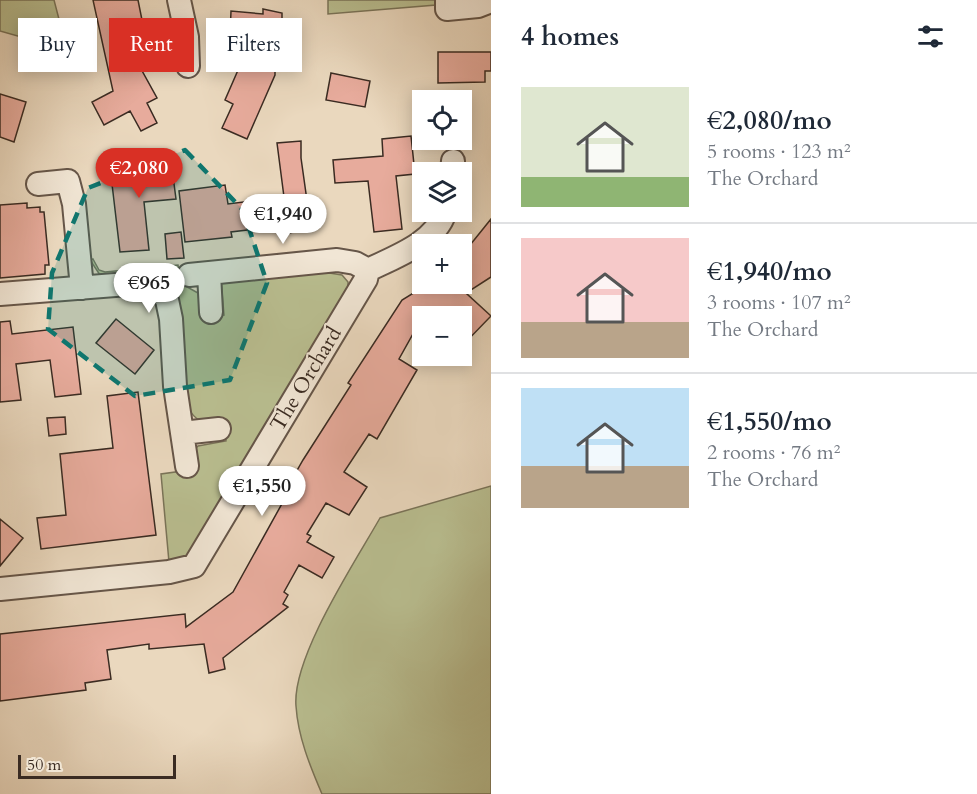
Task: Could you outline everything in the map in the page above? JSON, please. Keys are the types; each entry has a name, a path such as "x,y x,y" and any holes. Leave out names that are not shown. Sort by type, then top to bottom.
{"street":[{"path":"179,0 183,18"},
{"path":"447,0 447,9 478,6 491,1"},
{"path":"38,184 68,181 74,204 82,288"},
{"path":"211,312 199,274 337,260 355,263 368,270 419,243 433,231 439,222"},
{"name":"The Orchard","path":"0,589 169,572 194,566 366,279 368,270"},
{"path":"0,294 151,284 161,290 167,300 171,319 187,466"},
{"path":"182,433 219,429"}],"highlighted area":[{"path":"185,150 243,210 267,283 230,380 135,396 48,329 52,273 88,188"}],"green space":[{"path":"0,0 54,0 59,18 18,18 18,36 0,31"},
{"path":"328,0 436,0 436,5 328,14"},
{"path":"93,259 99,270 105,272 178,265 180,283 198,293 201,318 224,315 221,280 323,272 342,275 348,282 348,292 259,435 228,493 188,557 169,562 161,474 197,469 195,449 198,446 226,441 224,420 202,421 195,417 187,406 171,287 100,275 90,260"},
{"path":"491,486 491,794 322,794 299,729 296,706 297,686 314,637 341,584 380,518"}],"building":[{"path":"93,0 138,0 142,18 109,18 109,72 143,72 157,98 147,103 157,123 141,131 130,111 104,125 92,102 113,91"},
{"path":"263,9 282,13 282,18 231,18 231,11 263,14"},
{"path":"438,52 491,52 491,71 485,71 485,82 438,83"},
{"path":"237,72 275,72 247,139 222,128 233,104 225,100"},
{"path":"331,73 370,81 365,107 326,100"},
{"path":"0,94 26,102 14,142 0,137"},
{"path":"411,136 414,162 412,174 396,176 402,229 374,232 368,181 335,183 333,160 383,156 382,139"},
{"path":"301,141 301,158 311,229 288,233 288,225 231,232 232,237 185,242 179,191 225,185 228,204 284,197 277,143"},
{"path":"171,161 176,199 144,202 149,250 120,252 110,167"},
{"path":"27,203 27,208 40,207 40,212 44,212 49,265 45,265 45,274 0,278 0,205"},
{"path":"491,219 491,277 472,289 472,243"},
{"path":"181,232 184,258 167,259 165,234"},
{"path":"412,294 467,294 491,316 472,336 472,306 412,306 412,336 399,359 417,370 377,439 369,434 344,472 367,487 349,515 326,503 307,534 311,536 307,542 334,557 322,578 299,565 284,592 288,595 283,604 288,607 223,658 225,669 209,673 204,644 149,649 149,644 107,650 111,679 85,683 86,690 0,701 0,634 185,614 186,627 233,592 294,482 291,481 303,460 351,385 348,383 402,300"},
{"path":"116,319 154,350 135,374 96,343"},
{"path":"10,321 12,334 73,327 81,394 55,397 50,360 16,364 21,400 0,402 0,322"},
{"path":"138,392 156,535 41,549 37,518 66,515 60,454 113,448 107,396"},
{"path":"65,417 66,434 49,436 47,418"},
{"path":"0,519 23,538 0,566"}]}
